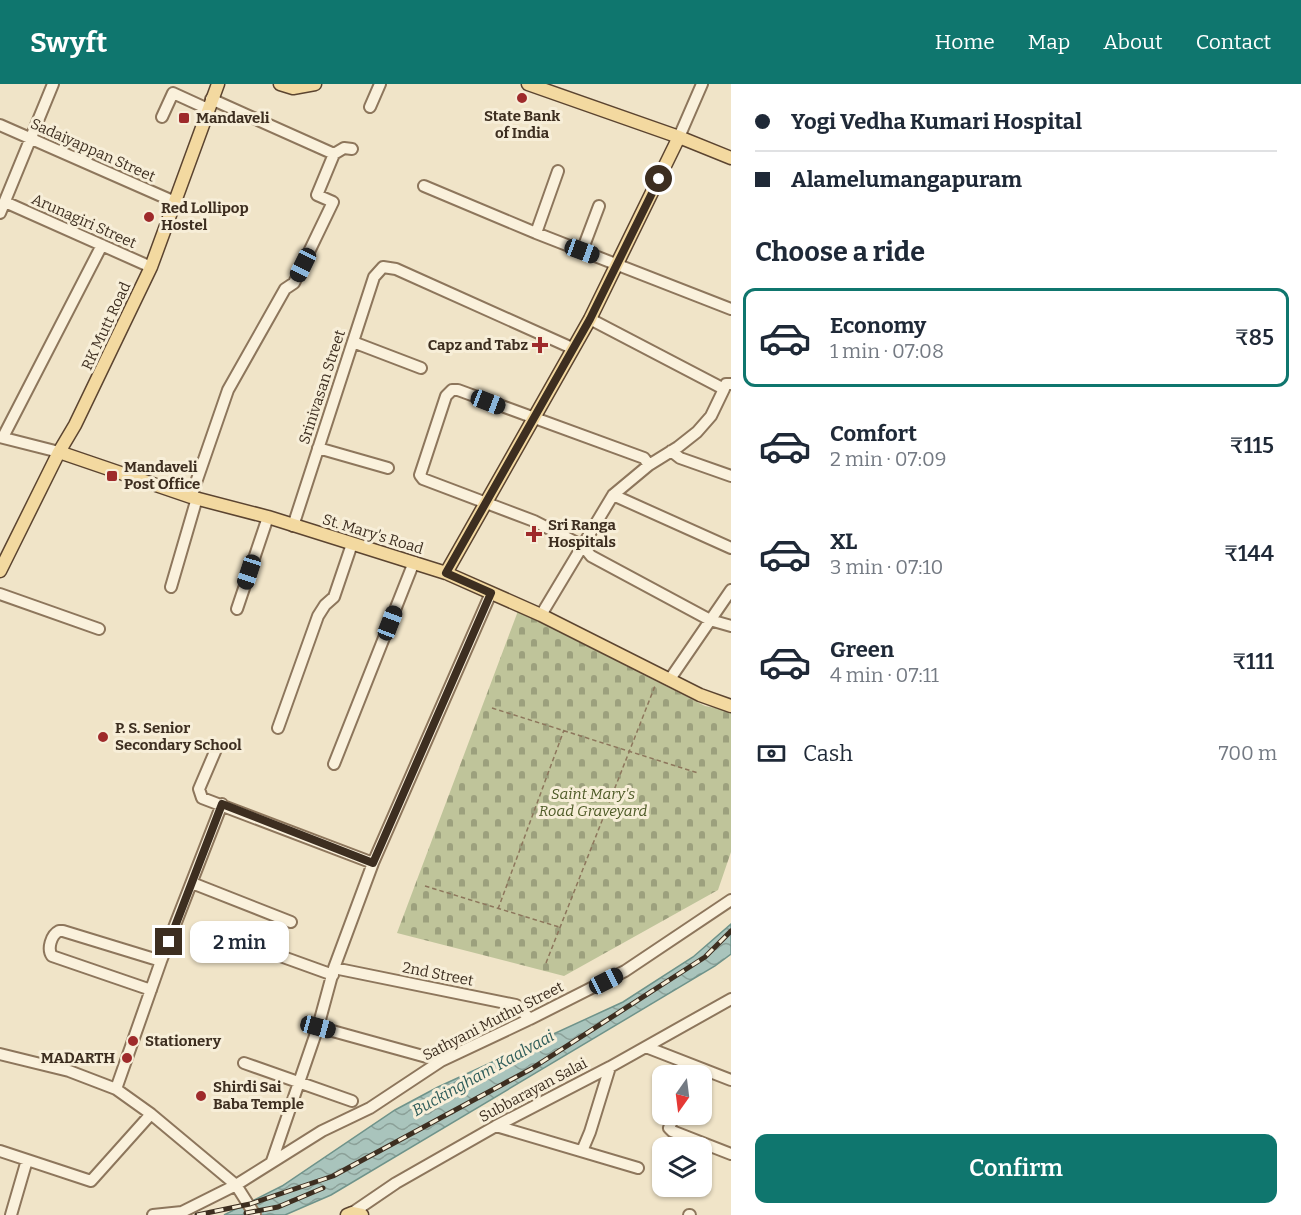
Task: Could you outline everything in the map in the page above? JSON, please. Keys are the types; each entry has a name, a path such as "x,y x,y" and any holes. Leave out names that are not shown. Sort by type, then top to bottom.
{"main road":[{"name":"RK Mutt Road","path":"0,571 59,452 75,425 151,267 218,84"},
{"path":"280,84 293,88 315,84"},
{"path":"528,84 679,137 731,158"},
{"path":"446,573 590,319 679,137"},
{"name":"St. Mary's Road","path":"59,452 194,498 268,517 446,573 541,615 700,695 731,706"}],"street":[{"path":"0,213 53,84"},
{"path":"370,107 380,84"},
{"path":"679,137 702,84"},
{"path":"162,117 173,93 210,104 334,154"},
{"name":"Sadaiyappan Street","path":"0,125 175,202"},
{"path":"171,587 194,498 228,390 285,289 294,283 333,202 317,195 334,154 344,148 352,149"},
{"path":"536,233 558,171"},
{"path":"424,186 536,233 731,309"},
{"name":"Arunagiri Street","path":"5,202 151,267"},
{"path":"582,251 599,206"},
{"path":"59,452 2,437 102,245"},
{"name":"Srinivasan Street","path":"293,526 374,277 383,267 389,267 572,348"},
{"path":"541,615 613,495 649,465 697,432 711,416 728,386 590,319"},
{"path":"353,342 421,368"},
{"path":"649,465 644,458 458,390 449,391 421,477 534,521 583,546 591,556 710,620 731,626"},
{"path":"318,448 388,468"},
{"path":"671,451 680,458 731,476"},
{"path":"613,495 731,548"},
{"path":"237,609 268,517"},
{"path":"278,728 318,616 334,597 352,544"},
{"path":"334,764 414,562"},
{"path":"665,676 731,590"},
{"path":"272,1161 318,1027 333,971 373,863 491,593"},
{"path":"0,594 99,629"},
{"path":"217,747 199,789 202,798 373,863"},
{"path":"116,1089 161,961 222,804"},
{"path":"192,883 291,922"},
{"name":"Sathyani Muthu Street","path":"153,1215 182,1212 236,1185 322,1131 370,1108 441,1060 530,1019 625,971 731,900"},
{"path":"151,990 57,958 50,953 53,935 63,931 161,961"},
{"name":"2nd Street","path":"272,953 333,971 516,1005 530,1019"},
{"name":"Subbarayan Salai","path":"353,1214 396,1183 496,1126 729,1004"},
{"path":"318,1027 441,1060"},
{"path":"646,1047 682,1065"},
{"path":"0,1054 69,1071 116,1089 151,1114 236,1185 255,1215"},
{"path":"244,1063 352,1101"},
{"path":"582,1151 610,1067"},
{"path":"712,1075 731,1080"},
{"path":"0,1151 91,1181 151,1114"},
{"path":"670,1125 669,1128 672,1131 731,1154"},
{"path":"496,1126 638,1168"},
{"path":"10,1215 27,1160"}],"path":[{"path":"546,963 630,751 665,676"},
{"path":"492,708 698,773"},
{"path":"498,909 564,729"},
{"path":"425,886 560,927"}],"green space":[{"name":"Saint Mary's Road Graveyard","path":"518,611 705,706 731,711 731,852 718,890 564,976 397,933"}],"water":[{"name":"Buckingham Kaalvaai","path":"731,924 731,954 715,966 331,1195 285,1215 224,1215 282,1186 395,1110 438,1087 623,1002 693,957"}],"railway":[{"path":"197,1215 250,1204 333,1176 531,1069 705,957 731,931"},
{"path":"246,1213 278,1207 323,1188"}],"place":[{"name":"State Bank of India","path":"522,98"},
{"name":"Mandaveli","path":"184,118"},
{"name":"Red Lollipop Hostel","path":"149,217"},
{"name":"Capz and Tabz","path":"540,345"},
{"name":"Mandaveli Post Office","path":"112,476"},
{"name":"Sri Ranga Hospitals","path":"534,534"},
{"name":"P. S. Senior Secondary School","path":"103,737"},
{"name":"Stationery","path":"133,1041"},
{"name":"MADARTH","path":"127,1058"},
{"name":"Shirdi Sai Baba Temple","path":"201,1096"}],"route":[{"path":"169,942 222,804 373,863 491,593 446,573 590,319 659,179"}]}
